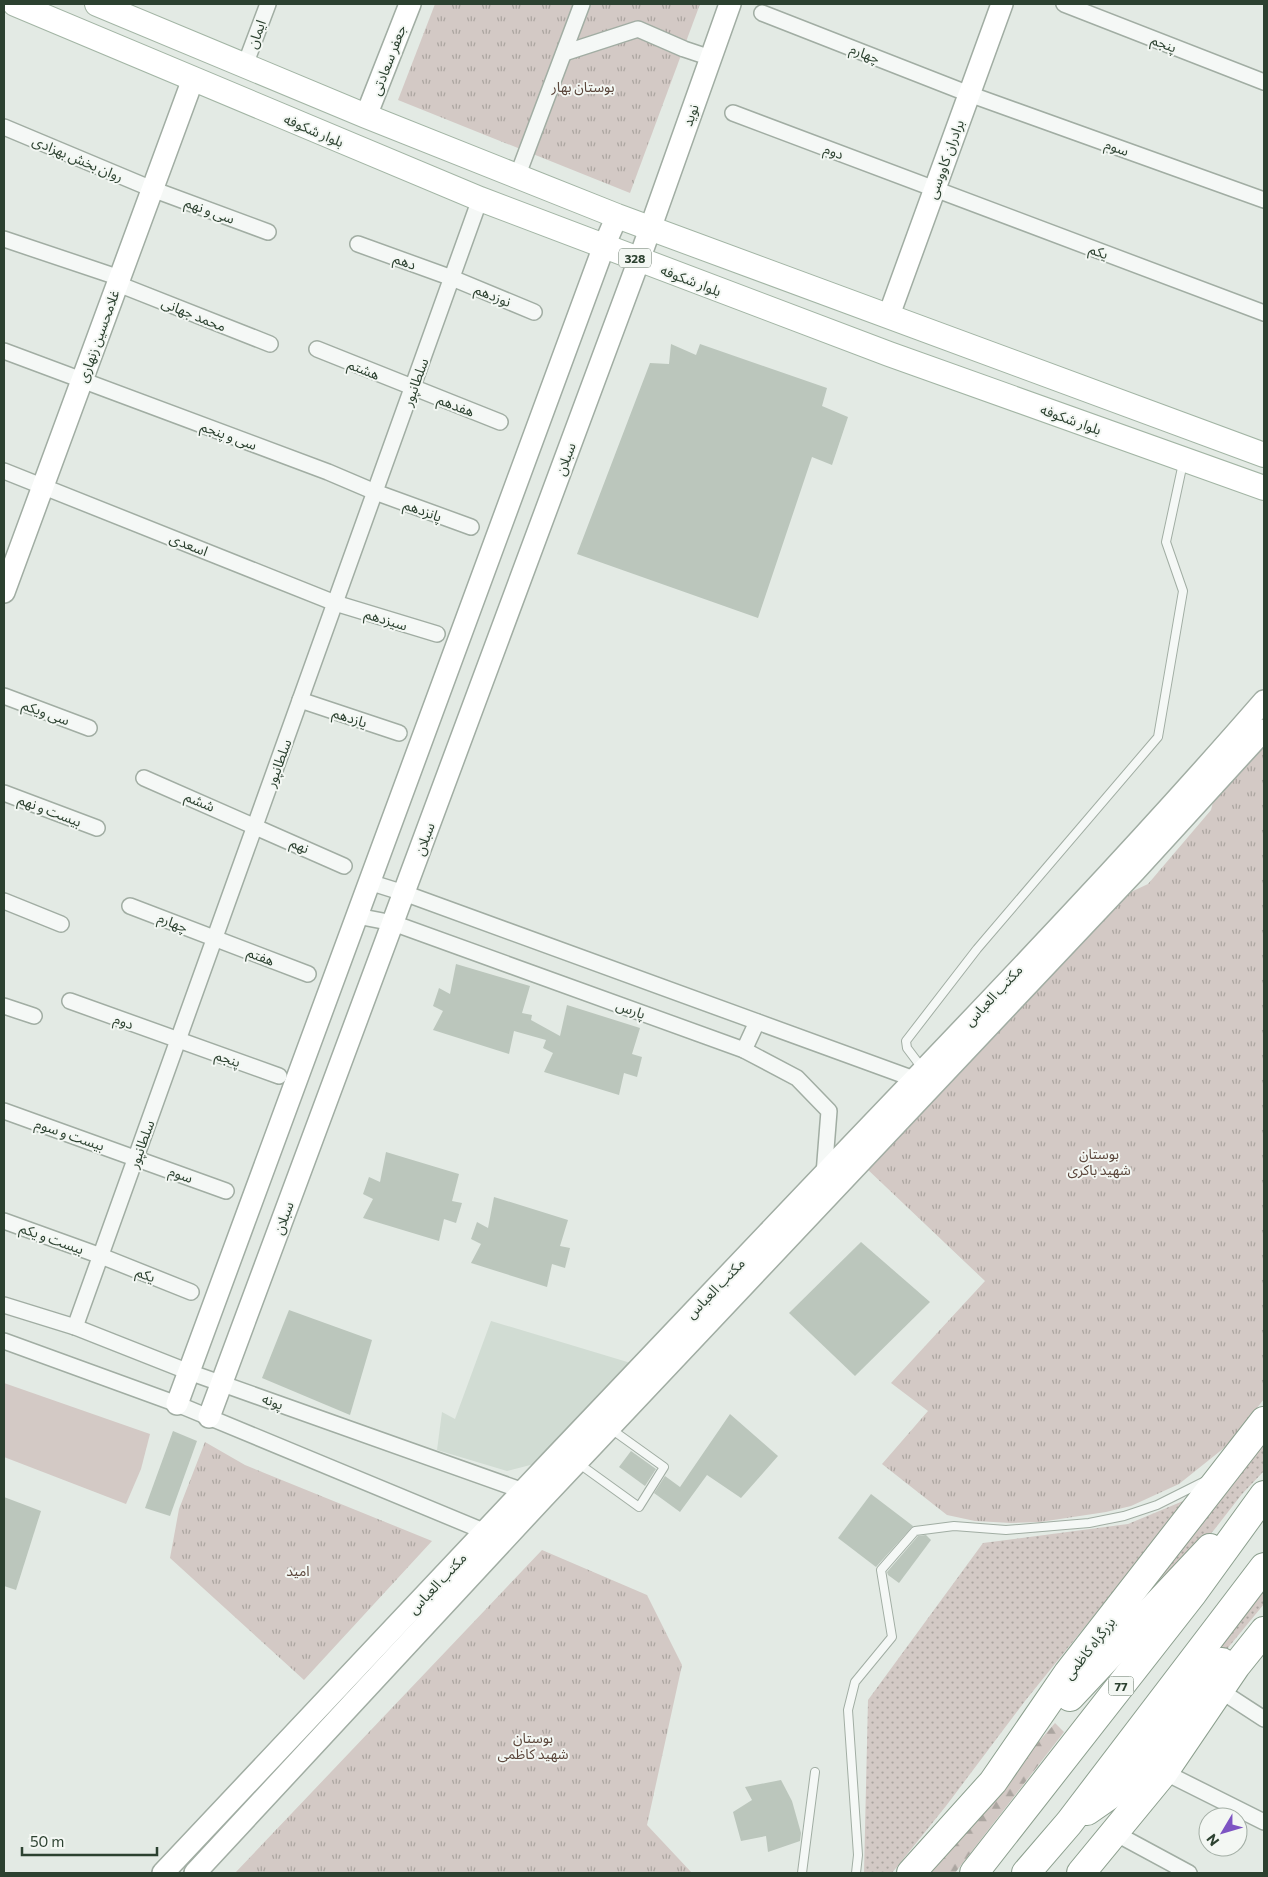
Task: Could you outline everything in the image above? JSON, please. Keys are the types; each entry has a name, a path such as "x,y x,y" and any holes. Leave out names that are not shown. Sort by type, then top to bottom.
{"highway":[{"name":"بزرگراه کاظمی","path":"911,1873 993,1782 1068,1673 1264,1421"},
{"path":"993,1782 1190,1566 1262,1498"},
{"name":"77","path":"974,1873 1187,1601 1262,1498"},
{"path":"1026,1873 1069,1823 1264,1567"},
{"path":"1069,1823 1120,1788 1189,1701 1264,1614"},
{"path":"1081,1873 1164,1772 1221,1691 1236,1666 1264,1631"}],"main road":[{"name":"بلوار شکوفه","path":"15,4 480,200 889,354 1264,488"},
{"name":"328","path":"97,4 366,116 617,216 1264,455"}],"street":[{"name":"ایمان","path":"245,65 268,4"},
{"name":"جعفر سعادتی","path":"366,116 410,4"},
{"path":"517,176 582,4"},
{"name":"نوید","path":"638,260 730,4"},
{"name":"برادران کاووسی","path":"889,315 1002,4"},
{"name":"پنجم","path":"1064,4 1264,82"},
{"name":"چهارم","path":"762,13 969,94"},
{"path":"564,52 638,29 684,49 711,58"},
{"name":"غلامحسین زنهاری","path":"4,592 193,80"},
{"name":"سوم","path":"969,94 1264,200"},
{"name":"دوم","path":"733,113 935,188"},
{"name":"روان بخش بهزادی","path":"4,127 152,189"},
{"name":"یکم","path":"935,188 1264,313"},
{"name":"سی و نهم","path":"152,189 268,232"},
{"name":"سلطانپور","path":"75,1327 480,200"},
{"path":"177,1404 604,246 617,216"},
{"name":"محمد جهانی","path":"4,239 119,281 270,344"},
{"name":"دهم","path":"358,244 452,278"},
{"name":"سبلان","path":"209,1417 638,260"},
{"name":"نوزدهم","path":"452,278 534,312"},
{"name":"هشتم","path":"317,349 412,388"},
{"name":"سی و پنجم","path":"4,351 328,472 375,492"},
{"name":"هفدهم","path":"412,388 500,422"},
{"name":"اسعدی","path":"4,471 335,603"},
{"path":"1233,477 1264,499"},
{"name":"پانزدهم","path":"375,492 471,527"},
{"name":"سیزدهم","path":"335,603 438,634"},
{"name":"سی ویکم","path":"4,696 89,728"},
{"name":"یازدهم","path":"300,700 399,734"},
{"name":"مکتب العباس","path":"163,1873 523,1490 625,1397 922,1079 1204,770 1264,701"},
{"name":"مکتب العباس","path":"195,1873 610,1428 625,1397 824,1174 1136,871 1264,730"},
{"name":"ششم","path":"144,778 255,825"},
{"name":"بیست و نهم","path":"4,793 97,828"},
{"name":"نهم","path":"255,825 344,866"},
{"path":"369,882 404,893 757,1022 922,1079"},
{"path":"4,901 62,924"},
{"name":"چهارم","path":"130,906 215,938"},
{"name":"پارس","path":"357,916 393,923 744,1050 797,1078 829,1111 824,1174"},
{"name":"هفتم","path":"215,938 308,974"},
{"name":"دوم","path":"70,1001 178,1041"},
{"path":"4,1006 34,1016"},
{"path":"744,1050 757,1022"},
{"name":"پنجم","path":"178,1041 279,1076"},
{"name":"بیست و سوم","path":"4,1111 136,1157"},
{"name":"سوم","path":"136,1157 226,1191"},
{"name":"بیست و یکم","path":"4,1221 100,1256"},
{"name":"یکم","path":"100,1256 191,1292"},
{"name":"پونه","path":"4,1305 75,1327 189,1372 543,1498"},
{"path":"4,1341 177,1404 504,1540"},
{"path":"1221,1691 1264,1719"},
{"path":"1164,1772 1264,1822"},
{"path":"1114,1832 1190,1873"}],"lane":[{"path":"922,1079 907,1048 906,1041 977,949 1158,737 1183,591 1166,542 1184,460"},
{"path":"578,1462 638,1507 664,1467 610,1428"},
{"path":"856,1873 858,1855 848,1710 855,1682 892,1637 881,1570 915,1531 954,1526 1006,1530 1048,1528 1124,1516 1157,1504 1227,1471"},
{"path":"802,1873 815,1772"}],"shaded area":[{"path":"491,1321 634,1364 542,1462 507,1471 437,1450 442,1412 455,1419"}],"green space":[{"name":"بوستان بهار","path":"435,4 700,4 630,193 398,100"},
{"name":"بوستان شهید باکری","path":"1264,745 1264,1399 1229,1444 1179,1484 1131,1506 1106,1512 1040,1522 975,1521 947,1515 882,1464 928,1411 891,1383 985,1281 865,1167 1118,898 1148,884 1211,810 1214,798"},
{"path":"4,1383 150,1434 141,1469 126,1504 4,1457"},
{"path":"1264,1439 1264,1471 1242,1494 1214,1530 1104,1646"},
{"name":"امید","path":"205,1442 245,1465 432,1541 304,1680 170,1558 179,1509"},
{"path":"1188,1499 1025,1701 946,1806 892,1873 864,1873 868,1700 983,1543 1128,1524"},
{"name":"بوستان شهید کاظمی","path":"542,1550 647,1595 682,1665 647,1825 692,1873 235,1873"},
{"path":"1264,1586 1264,1604 1213,1666 1186,1685"},
{"path":"1055,1723 1064,1732 955,1873 925,1873"}],"building":[{"path":"671,344 696,355 700,344 827,388 822,406 848,417 832,465 812,457 758,618 577,554 650,363 669,364"},
{"path":"456,964 530,986 522,1013 532,1015 531,1020 560,1036 567,1005 640,1028 632,1054 642,1057 637,1077 624,1073 619,1095 544,1072 553,1053 543,1048 546,1040 514,1031 509,1054 433,1030 443,1011 433,1006 439,988 450,994"},
{"path":"386,1152 459,1174 452,1201 462,1203 456,1223 444,1219 439,1241 363,1218 373,1199 363,1194 369,1177 380,1182"},
{"path":"494,1197 568,1220 560,1246 570,1248 565,1268 552,1264 547,1287 471,1263 481,1244 471,1239 477,1222 488,1228"},
{"path":"861,1242 930,1302 855,1376 789,1313"},
{"path":"289,1310 372,1340 350,1415 262,1378"},
{"path":"730,1414 778,1456 741,1498 707,1475 680,1512 654,1493 665,1476 680,1487"},
{"path":"173,1431 197,1441 170,1516 145,1508"},
{"path":"631,1451 656,1469 645,1486 619,1467"},
{"path":"871,1494 913,1526 876,1567 838,1538"},
{"path":"4,1497 41,1511 16,1590 4,1586"},
{"path":"926,1535 931,1540 899,1583 888,1575 887,1572 918,1536"},
{"path":"781,1780 792,1801 801,1833 800,1841 768,1852 766,1836 741,1841 733,1812 752,1800 745,1787"}]}
